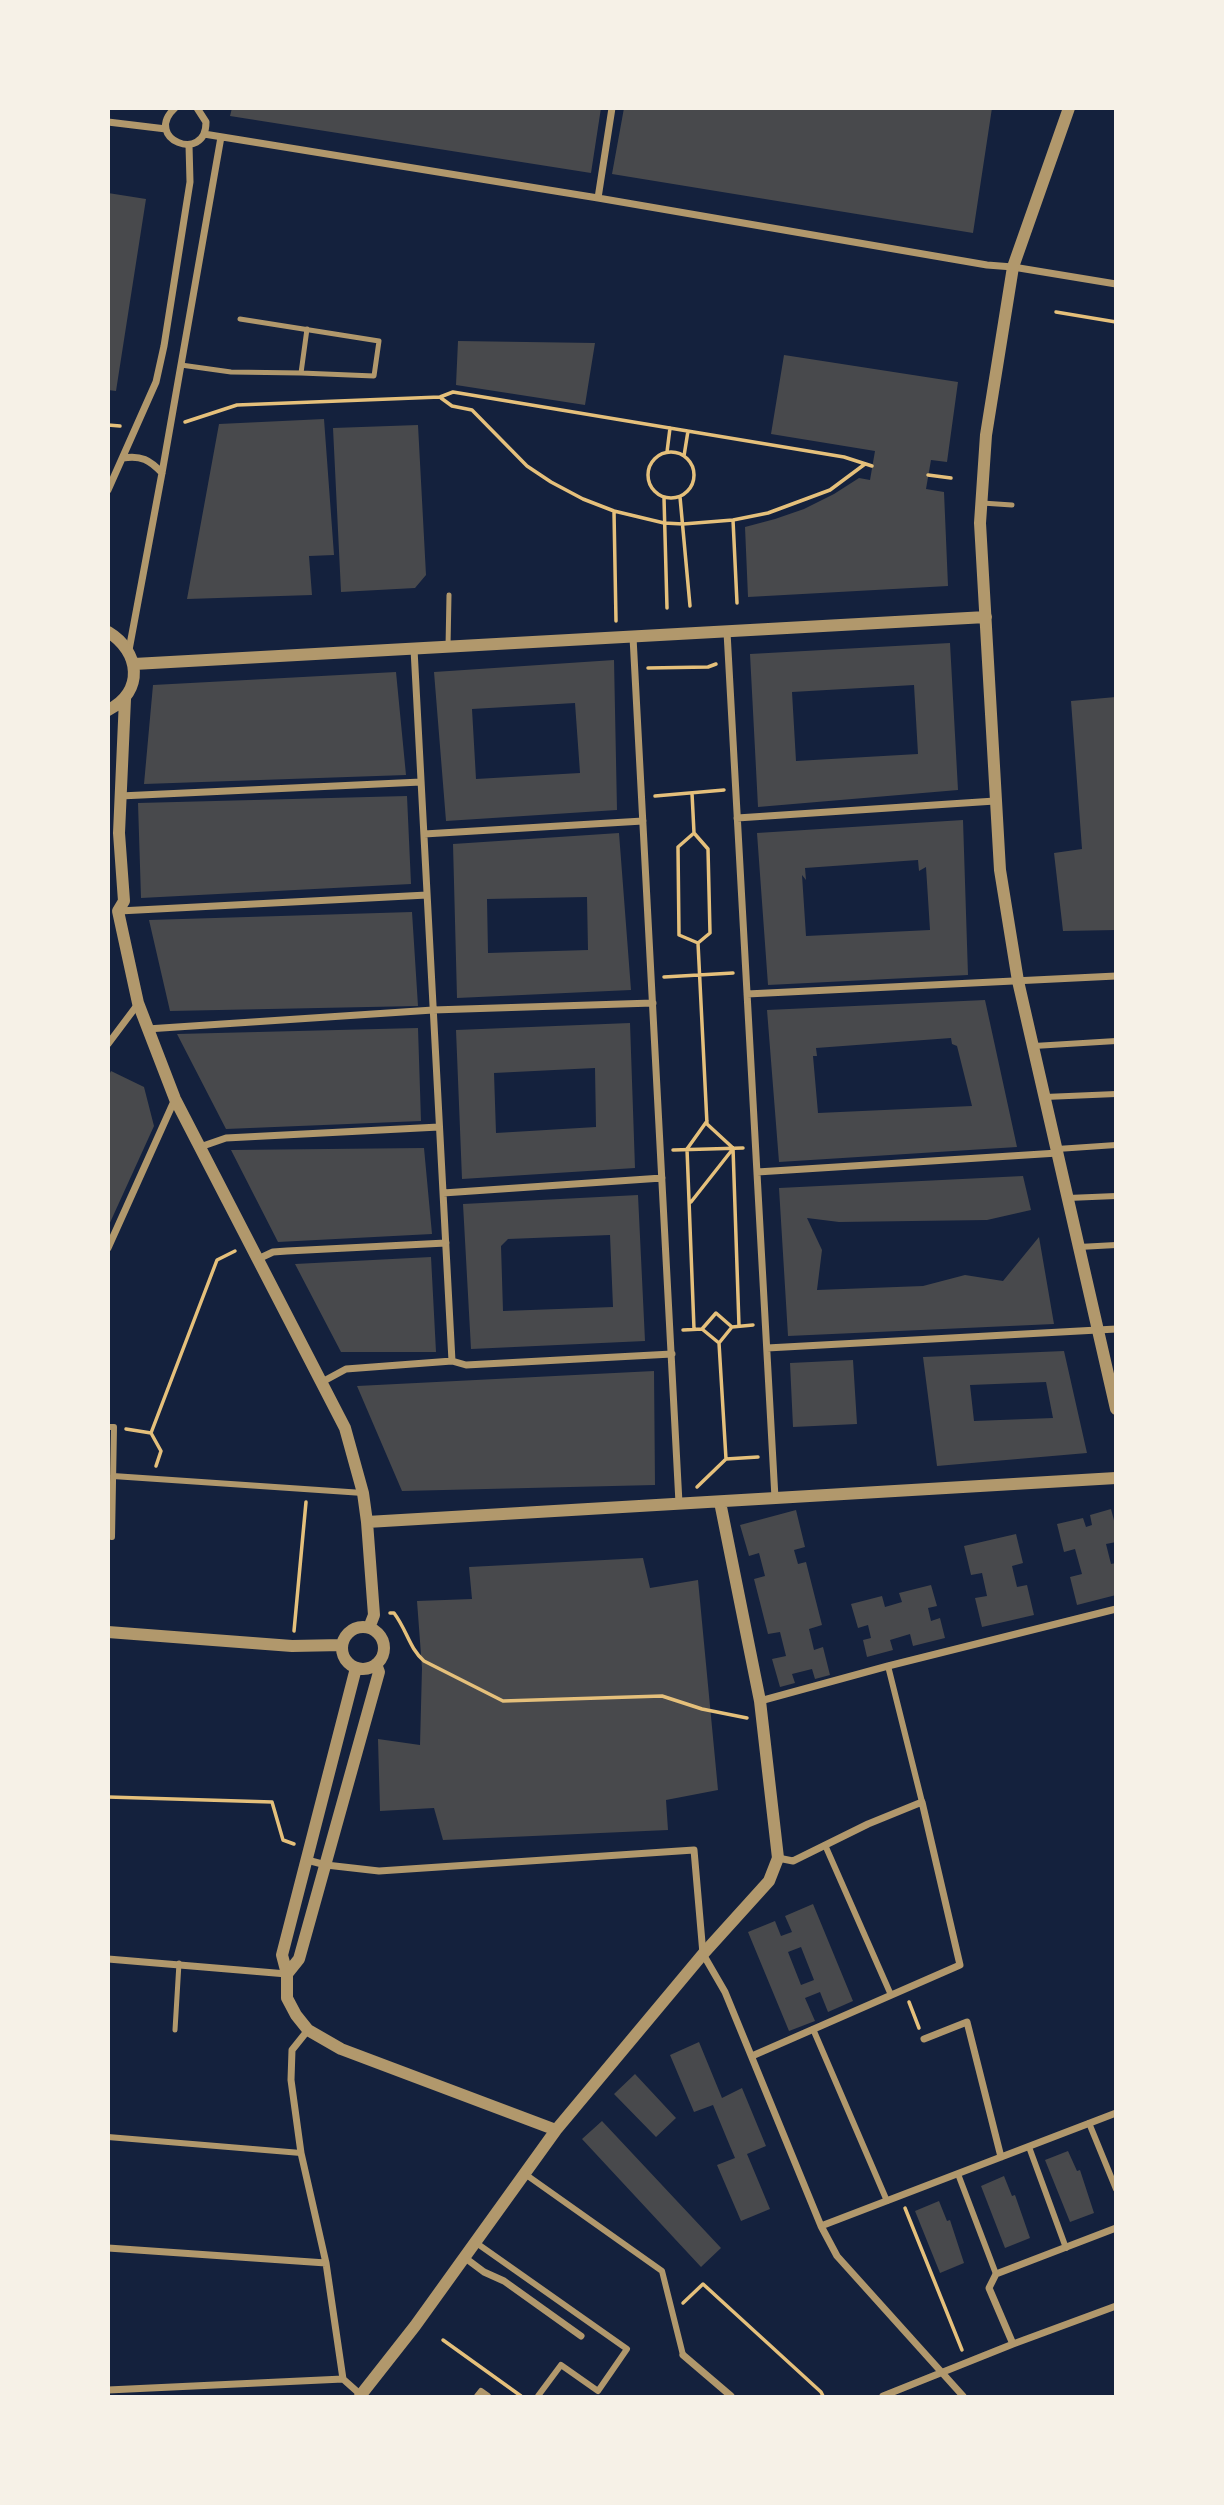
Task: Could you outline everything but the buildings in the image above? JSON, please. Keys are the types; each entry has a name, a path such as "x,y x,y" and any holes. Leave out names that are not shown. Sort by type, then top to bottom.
{"street":[{"path":"175,108 168,116 166,129 172,140 183,145 195,143 204,134 206,122 197,108"},
{"path":"598,198 612,108"},
{"path":"1069,108 1013,267 986,435 980,523 1000,870 1018,981 1115,1409"},
{"path":"108,122 166,129"},
{"path":"204,134 1115,284"},
{"path":"129,650 221,137"},
{"path":"108,491 156,382 190,182 189,145"},
{"path":"123,458 143,457 162,473"},
{"path":"134,664 986,617"},
{"path":"108,632 121,640 129,650 134,664 131,688 125,699 120,796 124,901 113,908"},
{"path":"727,632 776,1499"},
{"path":"633,637 672,1354 686,1503"},
{"path":"414,649 452,1361"},
{"path":"108,710 125,699"},
{"path":"120,796 421,782"},
{"path":"737,818 995,800"},
{"path":"424,834 643,821"},
{"path":"113,908 427,895"},
{"path":"113,908 138,1003 175,1099 345,1428 368,1522 371,1621 384,1647 381,1659 376,1664 370,1668 356,1668 345,1659 342,1645 349,1632 371,1621"},
{"path":"747,994 1115,976"},
{"path":"108,1044 138,1003"},
{"path":"147,1029 433,1010 653,1003"},
{"path":"1034,1046 1115,1041"},
{"path":"1045,1097 1115,1094"},
{"path":"108,1248 175,1099"},
{"path":"199,1148 226,1138 439,1127"},
{"path":"757,1172 1115,1145"},
{"path":"443,1192 662,1178"},
{"path":"1068,1198 1115,1196"},
{"path":"258,1259 274,1252 446,1243"},
{"path":"1079,1247 1115,1245"},
{"path":"767,1348 1115,1329"},
{"path":"322,1382 346,1369 452,1361 466,1365 672,1354"},
{"path":"110,1536 113,1476 111,1427"},
{"path":"113,1476 363,1493"},
{"path":"368,1522 1115,1478"},
{"path":"308,2030 292,2050 291,2080 301,2153 326,2263 343,2379 360,2396 556,2130 703,1954 769,1881 778,1858 762,1715 720,1502"},
{"path":"760,1701 1115,1609"},
{"path":"108,1632 292,1646 342,1645"},
{"path":"287,1974 299,1959 326,1865 379,1672 376,1664"},
{"path":"751,2056 960,1965 888,1666"},
{"path":"356,1668 282,1955 287,1974 288,1998 296,2015 308,2030 341,2049 556,2130"},
{"path":"778,1858 793,1861 868,1824 922,1802"},
{"path":"825,1845 891,1995"},
{"path":"307,1860 379,1871 694,1850 703,1954 725,1992 821,2226 837,2256 963,2396"},
{"path":"108,1959 287,1974"},
{"path":"924,2039 967,2022 1001,2157"},
{"path":"813,2029 887,2201"},
{"path":"821,2226 1115,2113"},
{"path":"1089,2123 1115,2189"},
{"path":"108,2137 301,2153"},
{"path":"1029,2147 1066,2248"},
{"path":"525,2174 662,2271 683,2355 731,2396"},
{"path":"958,2174 996,2274"},
{"path":"1013,2344 989,2288 996,2274 1115,2228"},
{"path":"475,2242 627,2348 598,2391 561,2365 538,2396"},
{"path":"108,2248 326,2263"},
{"path":"464,2257 484,2272 504,2281 581,2336"},
{"path":"883,2396 1115,2306"},
{"path":"108,2390 343,2379"},
{"path":"477,2396 481,2391 488,2396"}],"lane":[{"path":"181,365 231,372 373,376 379,341 240,319"},
{"path":"301,373 307,329"},
{"path":"982,503 1012,505"},
{"path":"449,594 449,647"},
{"path":"175,2030 179,1963"}],"path":[{"path":"1056,312 1115,322"},
{"path":"170,427 237,405 440,397 453,393 844,457 872,466"},
{"path":"440,397 452,406 472,410 527,466 551,482 614,511 664,523 733,520 768,513 830,490 865,464"},
{"path":"667,452 670,428"},
{"path":"684,456 688,431"},
{"path":"667,452 684,456 694,474 691,487 680,496 664,497 652,488 648,473 654,459 667,452"},
{"path":"928,475 951,478"},
{"path":"680,496 690,606"},
{"path":"664,497 667,608"},
{"path":"614,511 616,621"},
{"path":"733,520 737,603"},
{"path":"635,668 708,667 728,660"},
{"path":"642,797 736,789"},
{"path":"692,793 694,833 708,849 710,933 698,943"},
{"path":"694,833 678,847 679,935 698,943"},
{"path":"698,943 707,1124 733,1148 740,1326"},
{"path":"652,978 746,972"},
{"path":"694,1329 687,1149 707,1120"},
{"path":"661,1150 756,1147"},
{"path":"690,1203 733,1148"},
{"path":"152,1478 161,1451 151,1433 217,1260 249,1243"},
{"path":"702,1329 716,1313 732,1327"},
{"path":"726,1459 719,1343 732,1327 766,1324"},
{"path":"671,1331 702,1329 719,1343"},
{"path":"111,1427 151,1433"},
{"path":"686,1503 698,1485 726,1459 773,1455"},
{"path":"292,1646 307,1490"},
{"path":"371,1621 394,1613 405,1627 414,1652 424,1661 502,1701 662,1696 702,1709 747,1718 762,1715"},
{"path":"108,1797 272,1802 283,1840 300,1846"},
{"path":"904,1990 924,2039"},
{"path":"901,2196 967,2363"},
{"path":"670,2304 685,2303 703,2284 824,2396"},
{"path":"443,2340 521,2396"}]}
